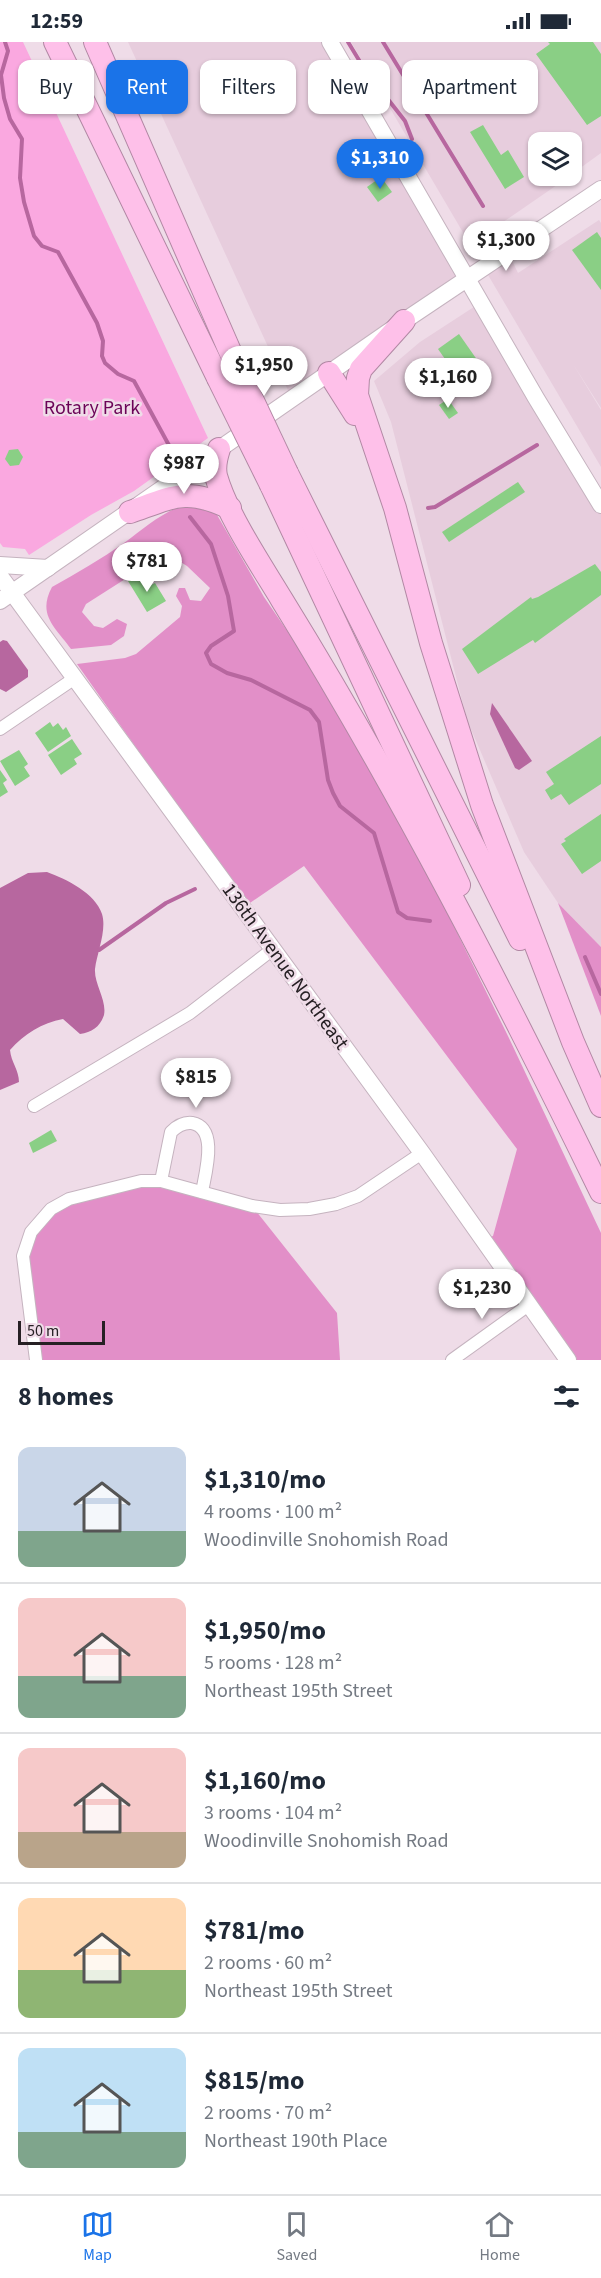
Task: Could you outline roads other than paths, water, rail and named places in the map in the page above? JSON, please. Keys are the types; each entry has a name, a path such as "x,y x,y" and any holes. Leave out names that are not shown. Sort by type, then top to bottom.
{"highway":[{"path":"55,42 227,371 279,479 449,861 519,1025"},
{"path":"95,42 227,371"},
{"path":"404,321 368,359 358,378 357,395 395,508 431,643 482,805 573,1042 601,1106"},
{"path":"329,373 357,417 379,460"},
{"path":"219,449 215,464 216,476 230,508 264,571 339,692 519,1025 601,1192"},
{"path":"279,479 427,757 573,1042"},
{"path":"130,512 167,499 190,495 207,497 230,508"}],"main road":[{"path":"330,42 466,278 601,505"},
{"path":"6,597 466,278 601,189"},
{"path":"0,565 48,568"},
{"name":"136th Avenue Northeast","path":"0,576 6,597 75,678 422,1153 568,1360"}],"street":[{"path":"0,729 75,678"},
{"path":"34,1106 190,1013 273,949"},
{"path":"161,1181 171,1132 176,1126 190,1123 203,1129 207,1137 208,1147 202,1192"},
{"path":"36,1360 23,1256 31,1232 40,1219 51,1209 69,1199 118,1185 161,1181 252,1206 280,1210 309,1209 336,1204 358,1196 422,1153"},
{"path":"452,1360 530,1304"}],"waterway":[{"path":"5,42 8,51 1,75 4,98 10,119 22,139 20,178 34,236 42,246 58,252 97,323 103,341 102,356 105,363 118,374 134,381 171,449"},
{"path":"348,42 365,70 405,121 412,139"},
{"path":"383,42 483,206"},
{"path":"428,508 435,507 537,445"},
{"path":"190,517 211,544 228,596 234,631 211,646 206,653 211,664 227,673 251,680 310,710 319,722 328,780 333,793 340,806 374,833 398,912 407,918 430,921"},
{"path":"99,950 166,903 195,889"},
{"path":"585,957 601,994"}],"park label":[{"name":"Rotary Park","path":"92,407"}]}
